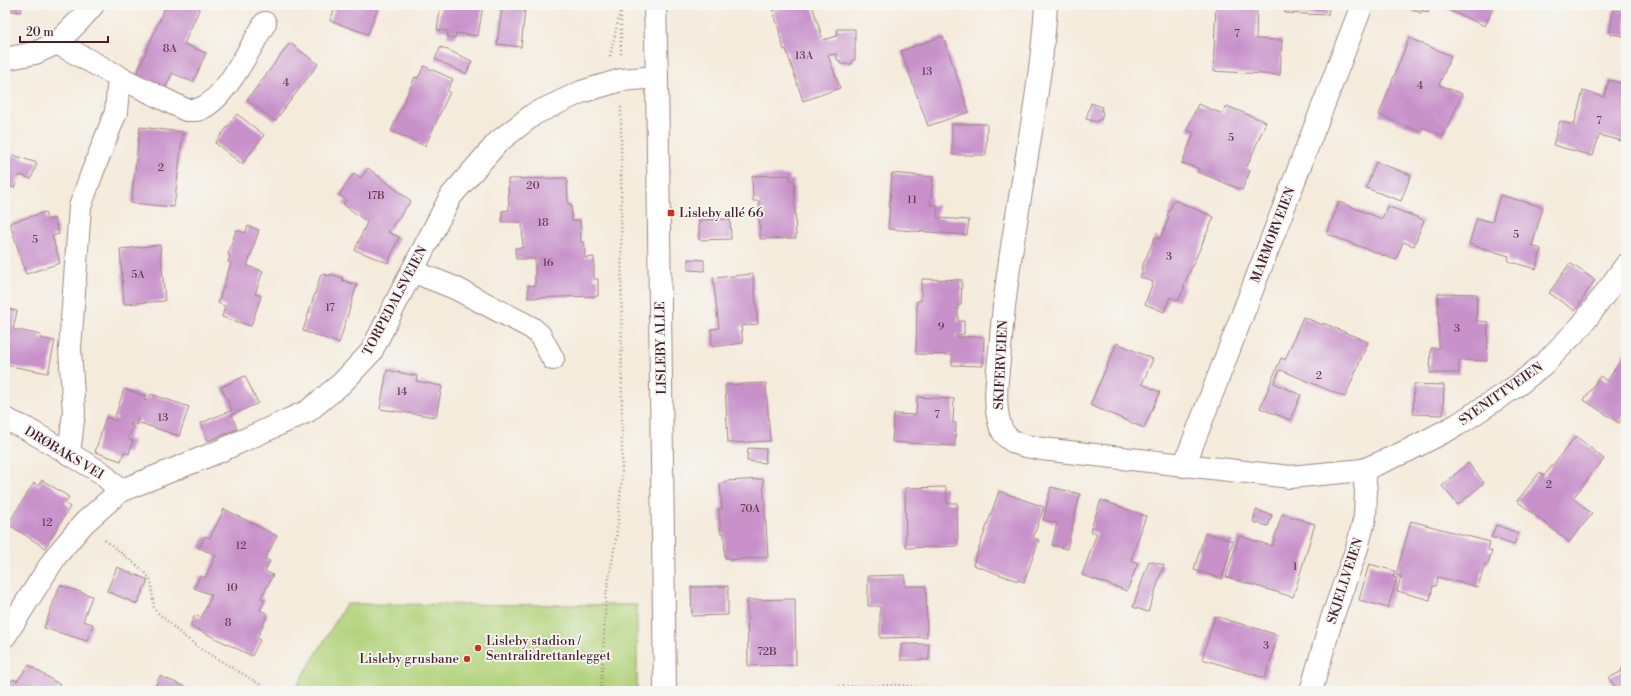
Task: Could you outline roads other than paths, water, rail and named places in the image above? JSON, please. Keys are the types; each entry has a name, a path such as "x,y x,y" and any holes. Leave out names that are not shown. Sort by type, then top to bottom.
{"street":[{"path":"5,59 35,53 57,43 80,21 93,5"},
{"name":"LISLEBY ALLE","path":"655,5 665,691"},
{"name":"SKIFERVEIEN","path":"1046,5 1034,116 1010,255 1002,325 997,395 998,417 1002,429 1008,439 1020,445 1042,449 1290,477 1363,470"},
{"name":"MARMORVEIEN","path":"1184,466 1362,5"},
{"path":"57,43 118,77 186,110 196,110 204,107 225,88 265,23"},
{"path":"69,454 74,412 70,350 80,207 116,112 118,77"},
{"name":"TORPEDALSVEIEN","path":"5,636 56,556 84,523 120,491 220,451 308,411 342,383 371,352 451,196 498,142 534,114 581,92 621,80 657,77"},
{"name":"SYENITTVEIEN","path":"1363,470 1407,452 1457,425 1518,385 1545,363 1582,325 1626,265"},
{"path":"412,270 455,288 532,328 540,335 553,359"},
{"name":"DRØBAKS VEI","path":"5,419 27,429 102,473 120,491"},
{"name":"SKJELLVEIEN","path":"1311,691 1332,618 1357,548 1365,517 1366,490 1363,470"}],"place":[{"name":"Lisleby allé 66","path":"671,213"},
{"name":"Lisleby stadion / Sentralidrettanlegget","path":"478,648"},
{"name":"Lisleby grusbane","path":"467,659"}]}
